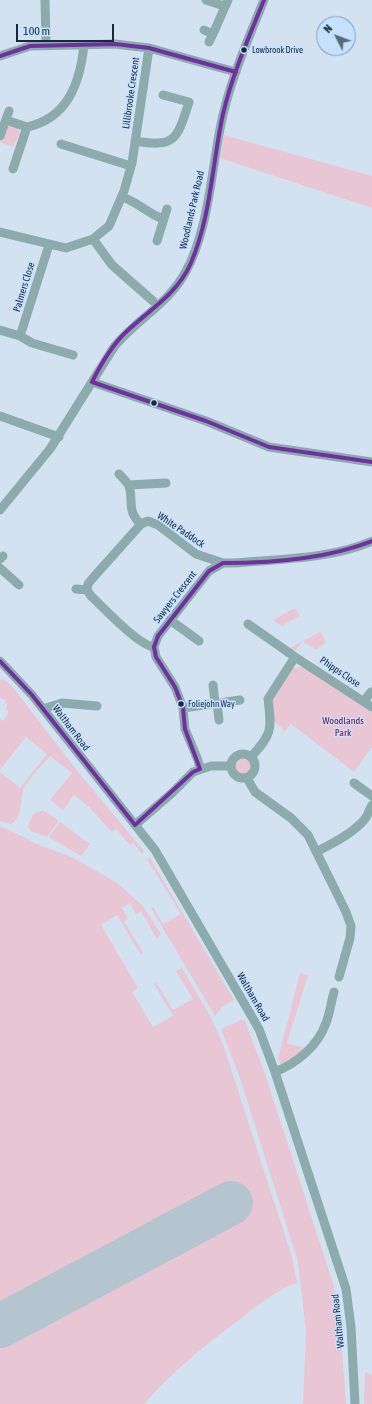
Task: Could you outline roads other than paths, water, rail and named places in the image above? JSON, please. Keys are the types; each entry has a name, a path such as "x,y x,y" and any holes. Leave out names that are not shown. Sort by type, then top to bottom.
{"street":[{"path":"45,0 46,45"},
{"path":"204,30 211,38 226,3 206,0"},
{"name":"Woodlands Park Road","path":"0,510 59,437 110,352 126,333 169,296 190,264 203,221 220,128 236,72 264,0"},
{"path":"0,56 30,46 115,44 149,48 236,72"},
{"path":"0,136 7,116 27,127 33,126 59,111 68,102 76,86 84,45"},
{"name":"Lillibrooke Crescent","path":"0,232 48,245 66,248 93,239 109,226 122,197 131,166 149,48"},
{"name":"Lillibrooke Crescent","path":"135,141 155,144 169,142 179,132 189,102 163,95"},
{"path":"13,169 27,127"},
{"path":"61,144 131,166"},
{"path":"122,197 132,200 150,214 163,219"},
{"path":"157,241 167,209"},
{"path":"93,239 112,265 138,294 153,301"},
{"name":"Palmers Close","path":"20,336 48,245"},
{"path":"0,330 20,336 32,343 72,355"},
{"path":"92,382 206,421 269,446 372,462"},
{"path":"0,416 59,437"},
{"path":"119,474 129,486 129,501 134,518 141,524"},
{"path":"129,486 166,483"},
{"name":"White Paddock","path":"87,590 88,584 92,579 141,524 148,521 153,522 196,554 223,563"},
{"name":"Sawyers Crescent","path":"154,647 158,636 209,571 223,563 234,564 322,554 358,547 372,541"},
{"path":"206,558 209,571"},
{"path":"0,568 19,585"},
{"path":"76,589 87,590 91,596 134,636 148,646 154,647 160,665 175,687 183,708 185,729 198,760 200,769"},
{"path":"170,620 199,641"},
{"name":"Phipps Close","path":"262,622 252,627 295,657 368,704"},
{"path":"251,757 270,734 271,720 268,699 295,657"},
{"name":"Waltham Road","path":"1,664 43,709 155,850 259,1029 275,1072 346,1289 351,1322 355,1404"},
{"path":"213,685 219,720"},
{"path":"368,704 371,692"},
{"path":"183,708 240,700"},
{"path":"43,709 62,703 97,706"},
{"path":"230,766 233,759 240,754 251,757"},
{"path":"247,778 255,768 251,757"},
{"path":"134,825 172,793 193,772 211,766 230,766"},
{"path":"230,766 236,776 247,778 255,792 302,827 316,852 346,912 351,926 350,938 339,977"},
{"path":"354,783 372,796"},
{"path":"316,852 357,828 369,819 372,805"},
{"path":"275,1072 301,1058 316,1041 326,1023 334,992"}],"place":[{"name":"Lowbrook Drive","path":"244,50"},
{"name":"Foliejohn Way","path":"181,704"}],"park label":[{"name":"Woodlands Park","path":"343,726"}]}
